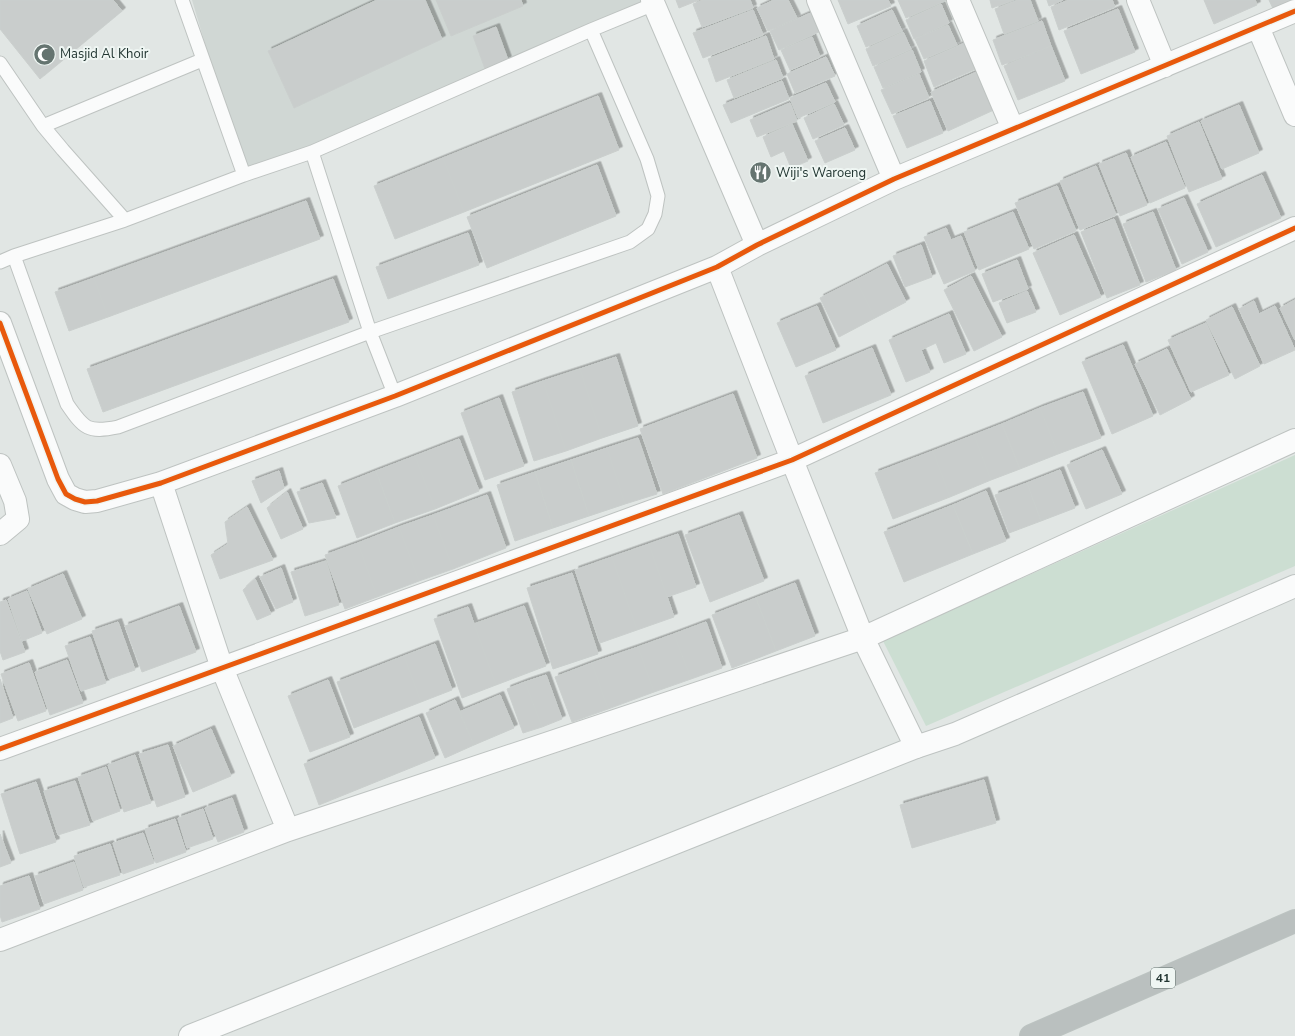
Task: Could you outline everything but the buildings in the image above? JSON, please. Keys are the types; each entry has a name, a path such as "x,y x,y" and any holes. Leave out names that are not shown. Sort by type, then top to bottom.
{"highway":[{"name":"41","path":"1031,1036 1295,921"}],"street":[{"path":"818,0 894,178"},
{"path":"958,0 1013,129"},
{"path":"1138,0 1164,66"},
{"path":"653,2 757,245"},
{"path":"0,323 58,479 66,494 85,502 97,501 161,483 395,396 717,267 757,245 894,178 1295,11"},
{"path":"1258,26 1295,115"},
{"path":"0,749 792,460 1295,228"},
{"path":"717,267 863,638 916,747"},
{"path":"0,940 288,830 863,638 1295,440"},
{"path":"0,465 15,501 18,520 0,534"},
{"path":"161,483 222,668 288,830"},
{"path":"190,1036 916,747 955,734 1295,586"}],"lane":[{"path":"182,0 244,175"},
{"path":"0,262 14,256 125,220 244,175 312,152 653,2"},
{"path":"14,256 67,404 76,418 85,427 100,431 118,427 370,332 630,242 648,229 655,214 658,196 647,159 591,30"},
{"path":"43,126 202,60"},
{"path":"0,63 43,126 125,220"},
{"path":"312,152 370,332 395,396"}],"shaded area":[{"path":"192,0 652,0 244,175"}],"green space":[{"path":"1295,455 1295,566 926,726 883,641"}],"cycle path":[{"path":"0,323 58,479 66,494 85,502 97,501 161,483 395,396 717,267 757,245 894,179 1295,11"},
{"path":"0,749 792,460 1295,228"}],"place":[{"name":"Masjid Al Khoir","path":"45,54"},
{"name":"Wiji's Waroeng","path":"760,173"}]}
